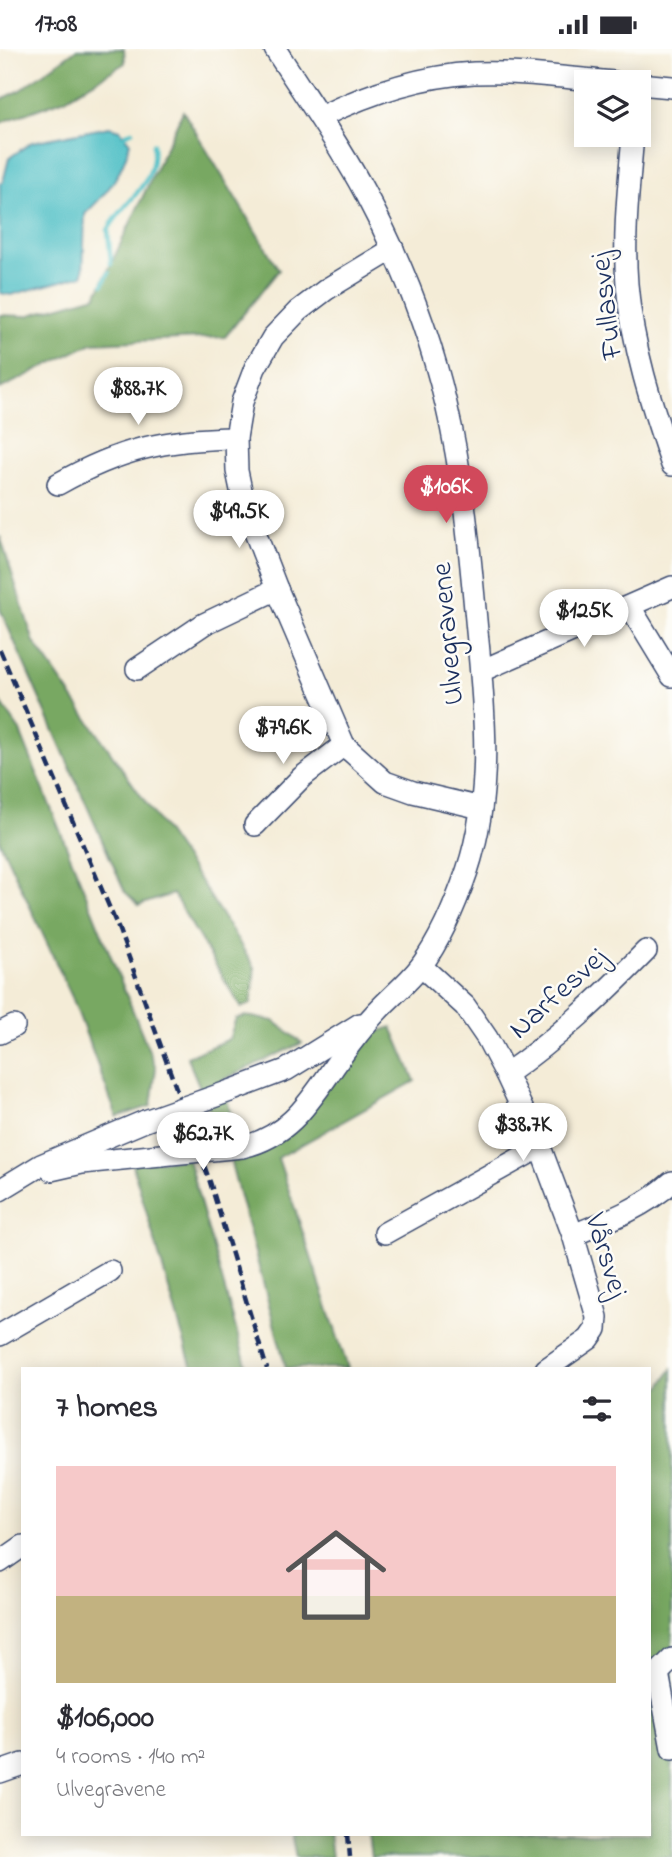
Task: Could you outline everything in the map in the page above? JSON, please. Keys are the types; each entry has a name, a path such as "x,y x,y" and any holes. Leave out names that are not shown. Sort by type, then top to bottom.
{"street":[{"name":"Ulvegravene","path":"6,1186 82,1163 257,1144 284,1129 306,1108 373,1015 421,966 452,909 476,838 485,766 481,671 466,516 446,403 426,333 393,249 363,190 320,117 275,49"},
{"path":"320,117 394,86 433,78 474,73 514,73 574,78"},
{"path":"651,85 672,87"},
{"name":"Fullasvej","path":"632,147 626,222 627,284 635,340 653,409 672,465"},
{"path":"393,249 327,289 298,311 273,337 254,368 246,391 236,438 237,471 244,505 344,745 385,782 413,792 481,808"},
{"path":"58,484 90,466 124,452 159,443 196,438 236,438"},
{"path":"481,671 672,587"},
{"path":"137,670 204,624 277,589"},
{"path":"630,607 672,676"},
{"path":"255,825 302,776 344,745"},
{"name":"Narfesvej","path":"506,1074 554,1039 592,1006 646,951"},
{"name":"Vårsvej","path":"421,966 465,1006 487,1038 540,1147 573,1235 597,1317 596,1329 589,1339 549,1367"},
{"name":"Ulvegravene","path":"6,1186 41,1165 145,1121 286,1070 373,1015"},
{"path":"385,1233 540,1147"},
{"path":"573,1235 619,1217 659,1194 672,1182"},
{"path":"0,1335 110,1271"},
{"path":"0,1562 21,1547"},
{"path":"672,1658 659,1673 672,1749"},
{"path":"0,1772 21,1765"}],"green space":[{"path":"77,49 124,49 125,63 65,99 0,123 0,100 19,91"},
{"path":"183,111 279,270 225,337 92,343 0,389 0,315 26,316 96,296"},
{"path":"0,536 34,642 201,882 255,968 251,1004 241,1007 173,894 139,905 125,892 0,609"},
{"path":"0,701 19,729 156,1068 151,1106 117,1117 72,997 0,842"},
{"path":"246,1016 274,1021 302,1043 222,1080 241,1152 268,1146 363,1037 392,1027 415,1081 278,1158 348,1367 286,1367 229,1156 187,1057 229,1039 236,1019"},
{"path":"188,1159 247,1367 192,1367 132,1163"},
{"path":"672,1369 672,1857 371,1857 368,1836 651,1836 651,1401"},
{"path":"291,1836 329,1836 332,1857 296,1857"}],"water":[{"path":"109,127 120,130 130,143 123,165 113,182 85,214 83,275 11,295 0,293 0,184 3,182 9,158 32,142"}],"waterway":[{"path":"125,135 132,131"},
{"path":"111,264 108,230 145,181 153,158 153,144"},
{"path":"103,284 109,272"}],"railway":[{"path":"0,650 119,930 210,1182 266,1367"},
{"path":"348,1836 350,1857"}]}
